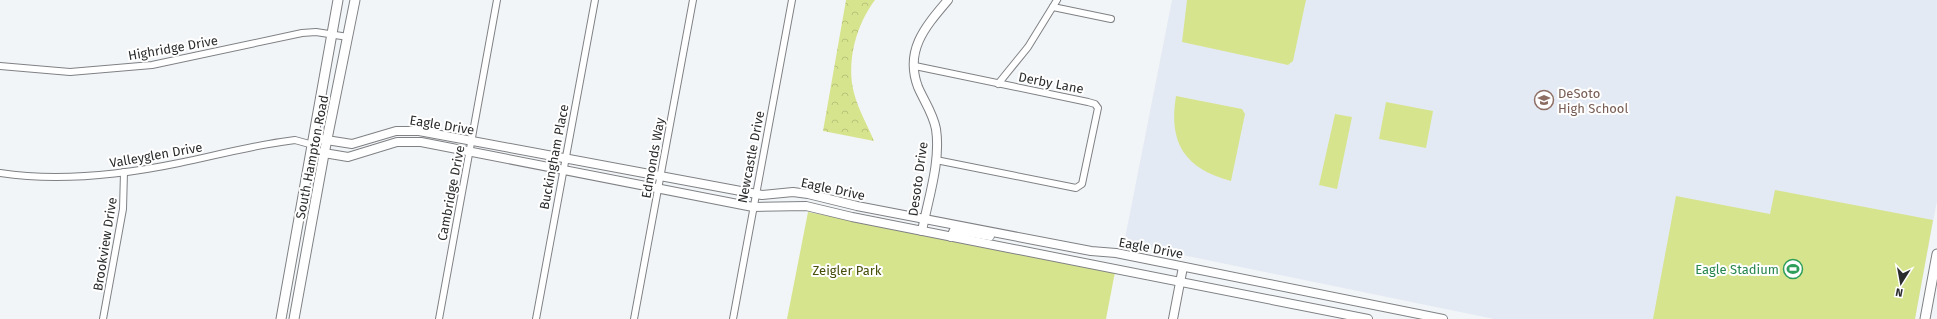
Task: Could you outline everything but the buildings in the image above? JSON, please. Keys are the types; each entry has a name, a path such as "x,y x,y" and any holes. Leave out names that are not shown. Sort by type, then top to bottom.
{"main road":[{"name":"South Hampton Road","path":"281,319 338,0"},
{"name":"South Hampton Road","path":"294,319 324,154 355,0"},
{"path":"1925,319 1937,254"},
{"path":"287,285 300,287"}],"street":[{"name":"Cambridge Drive","path":"439,319 497,0"},
{"name":"Buckingham Place","path":"536,319 595,0"},
{"name":"Edmonds Way","path":"634,319 693,0"},
{"name":"Newcastle Drive","path":"733,319 792,0"},
{"name":"Desoto Drive","path":"922,231 936,160 937,145 933,116 918,87 914,66 914,53 920,36 926,26 948,0"},
{"path":"998,84 1028,47 1057,0"},
{"path":"1053,7 1112,19"},
{"name":"Highridge Drive","path":"0,66 70,72 152,65 302,33 316,32 348,36"},
{"name":"Derby Lane","path":"914,66 1095,104 1098,108 1082,184 1076,188 936,160"},
{"name":"Eagle Drive","path":"313,144 320,139 352,144 388,133 406,131 472,141 755,194 793,192 808,194 857,206 1091,251 1110,252 1443,319"},
{"name":"Valleyglen Drive","path":"0,173 46,176 106,175 178,164 281,142 295,140 313,144"},
{"name":"Eagle Drive","path":"324,154 348,157 397,142 421,142 470,153 753,207 806,206 951,237 1368,319"},
{"path":"313,144 318,152 324,154"},
{"name":"Brookview Drive","path":"104,319 123,209 124,172"},
{"path":"806,206 808,194"},
{"path":"951,237 954,230 977,235 1018,237"},
{"path":"1107,267 1110,252"},
{"path":"1173,319 1183,267"},
{"path":"1300,306 1303,291"}],"shaded area":[{"name":"DeSoto High School","path":"1172,0 1937,0 1937,201 1915,319 1494,319 1124,243"}],"green space":[{"path":"846,0 875,0 868,10 858,32 854,44 851,69 854,93 874,141 823,131"},
{"path":"1187,0 1306,0 1293,61 1288,65 1182,42"},
{"path":"1176,96 1242,109 1245,114 1231,181 1215,176 1202,169 1191,161 1183,152 1175,127 1174,113"},
{"path":"1386,102 1433,111 1426,148 1379,139"},
{"path":"1335,114 1352,117 1337,189 1319,185"},
{"name":"Eagle Stadium","path":"1775,190 1933,220 1915,319 1653,319 1676,196 1770,214"},
{"name":"Zeigler Park","path":"808,212 1115,272 1106,319 787,319"}],"place":[{"name":"DeSoto High School","path":"1544,100"},
{"name":"Eagle Stadium","path":"1793,269"}]}
